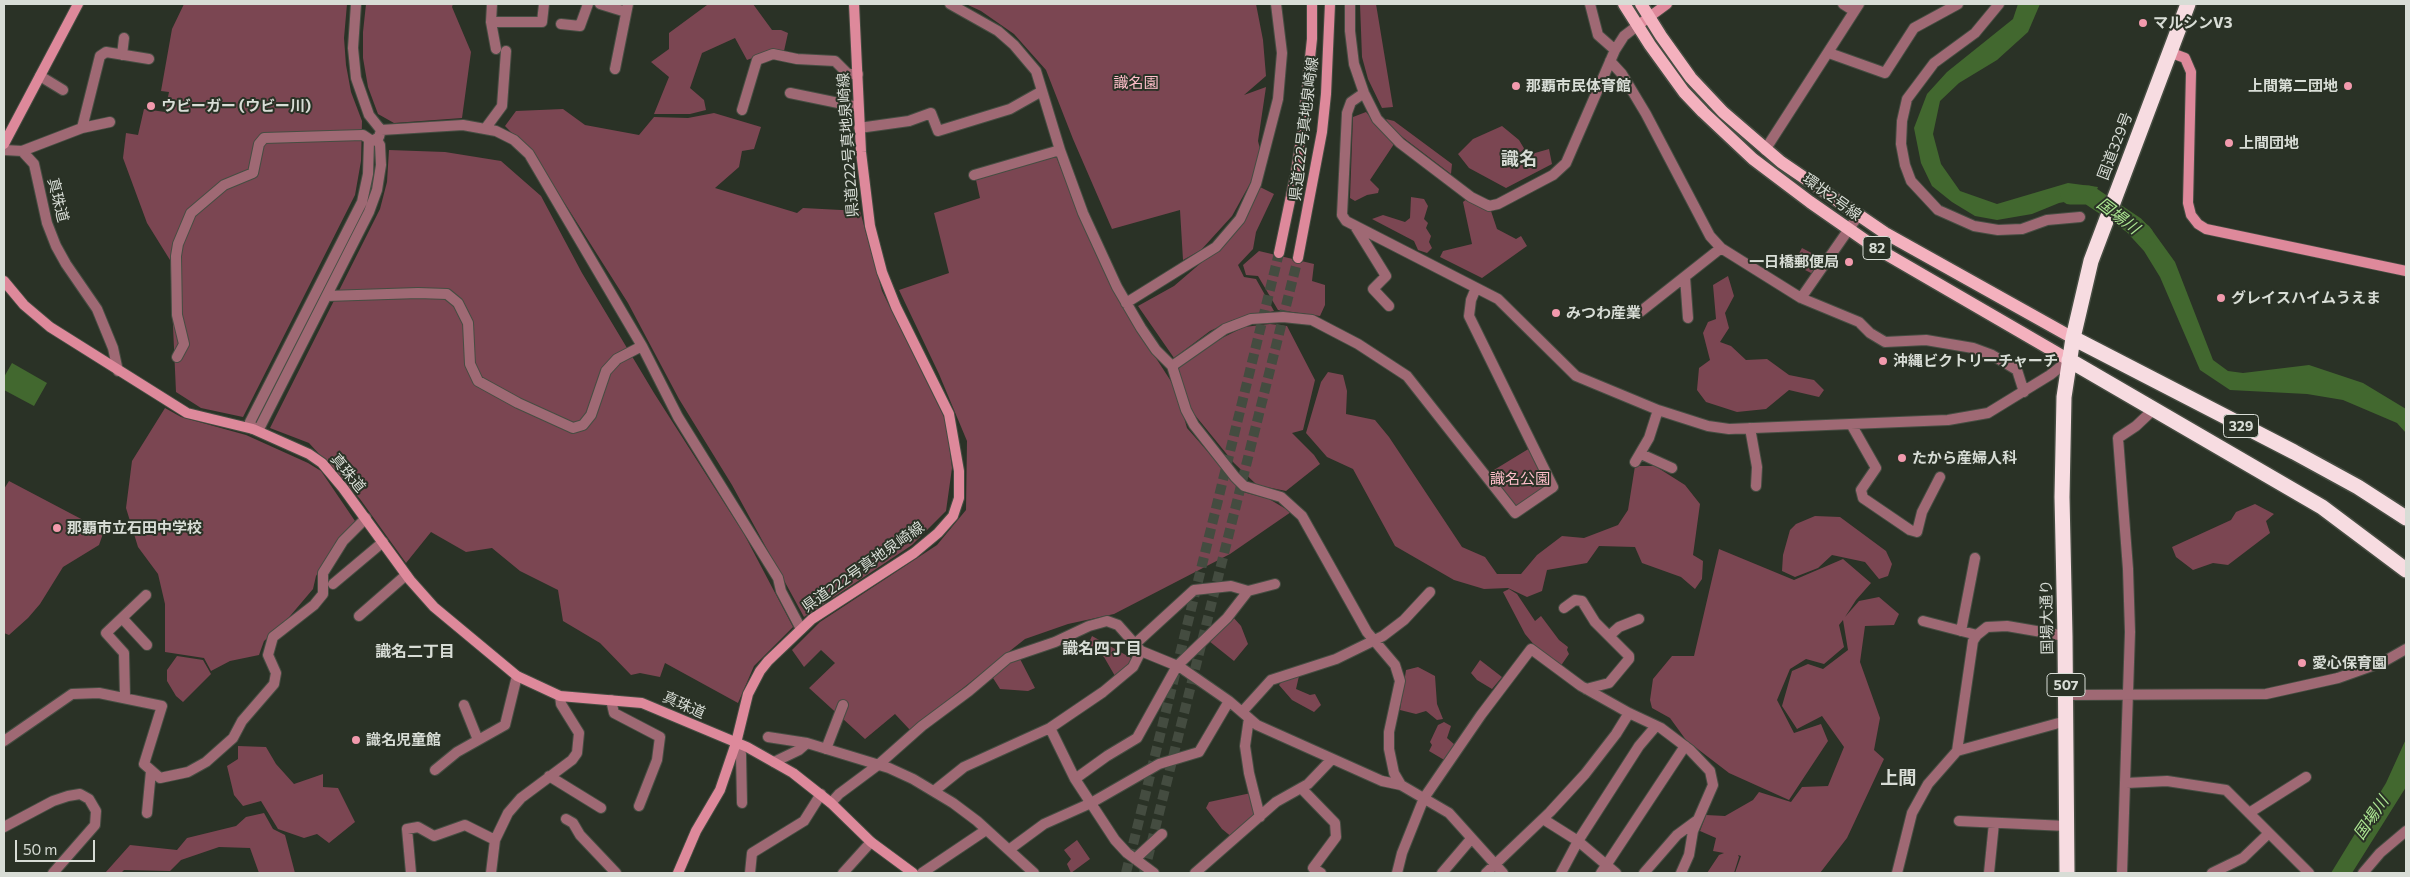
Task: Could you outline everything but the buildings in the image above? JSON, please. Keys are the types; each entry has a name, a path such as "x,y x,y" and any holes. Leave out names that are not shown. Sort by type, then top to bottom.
{"highway":[{"name":"国道329号","path":"2069,360 2091,261 2188,4"},
{"name":"329","path":"2073,338 2294,452 2358,487 2406,518"},
{"name":"329","path":"2069,360 2322,506 2406,570"},
{"name":"国場大通り","path":"2067,873 2062,487 2064,397 2069,360"}],"main road":[{"name":"環状2号線","path":"1624,4 1664,65 1702,112 1753,159 1849,230 1906,267 2069,360"},
{"name":"環状2号線","path":"1641,4 1691,78 1723,112 1765,150 1858,216 1942,266 2073,338"}],"street":[{"path":"4,144 78,4"},
{"path":"356,4 353,48 356,78 380,144 381,165 374,201 260,426 253,429 250,422 362,202 376,137"},
{"path":"485,129 502,106 501,50 491,22 492,4"},
{"path":"491,22 542,22 544,4"},
{"path":"560,24 580,26 588,4"},
{"path":"600,4 627,8 615,69"},
{"name":"県道222号真地泉崎線","path":"678,873 686,851 720,790 736,743 748,694 754,681 768,661 801,629 914,552 938,533 953,516 960,491 949,414 902,319 876,252 866,206 859,128 854,4"},
{"path":"950,4 983,21 1014,45 1036,71 1060,150 1083,213 1126,303 1156,350 1172,366 1186,410 1194,425 1244,486 1280,497 1302,516 1367,632 1395,665 1400,681 1389,732 1389,750 1394,773 1401,786"},
{"path":"1126,303 1216,247 1240,219 1256,184 1278,99 1282,53 1276,4"},
{"name":"県道222号真地泉崎線","path":"1278,253 1296,172 1302,133 1312,39 1312,4"},
{"name":"県道222号真地泉崎線","path":"1298,258 1317,169 1322,132 1326,94 1330,4"},
{"path":"1350,4 1352,55 1364,93 1377,119 1396,140 1485,206 1493,206 1553,175 1566,163 1615,50 1624,36 1667,4"},
{"path":"1590,4 1598,35 1615,50"},
{"path":"1765,150 1857,8 1842,4"},
{"path":"1829,53 1885,73 1914,28 1958,4"},
{"path":"1999,4 1975,33 1934,64 1908,99 1902,121 1901,144 1905,165 1911,181 1938,210 1974,226 1998,230 2022,229 2047,220 2080,217"},
{"path":"122,55 124,38"},
{"path":"82,128 100,56 106,52 149,59"},
{"path":"2169,52 2185,58 2191,72 2188,203 2190,215 2198,224 2206,230 2406,270"},
{"path":"742,110 757,60 773,54 797,59 836,61 848,74 858,74"},
{"path":"1610,61 1622,74 1646,114 1710,236 1721,248 1801,298 1859,322 1870,333 1885,342 1926,340 1973,348 1992,355 2016,370 2024,392"},
{"path":"40,76 63,90"},
{"path":"859,128 909,121 931,113 938,131 1010,109 1042,90"},
{"path":"790,93 858,107"},
{"path":"1364,93 1351,102 1347,113 1342,215 1346,221 1498,299 1576,376 1658,410 1708,426 1729,429 1948,420 1988,413 2024,392 2069,360"},
{"path":"4,150 22,151 82,128 110,122"},
{"path":"177,357 184,344 177,315 176,256 178,244 191,213 224,185 253,173 259,144 264,138 363,135 376,137 463,125 496,131 514,140 528,154 642,346 678,417 778,578 781,591 801,629"},
{"path":"974,175 1060,150"},
{"name":"真珠道","path":"22,151 34,164 47,223 56,246 97,309 113,348 118,371 187,413 253,429 309,454 322,463 366,518 406,575 434,607 517,676 560,696 642,703 750,748 821,794 872,842 913,873"},
{"path":"1801,298 1858,216"},
{"path":"1354,226 1386,276 1373,289 1389,306"},
{"path":"1640,312 1721,248"},
{"path":"1684,277 1688,318"},
{"path":"4,281 24,305 50,326 118,371"},
{"path":"1172,366 1225,329 1251,318 1283,317 1312,320 1358,344 1407,376 1515,513 1553,487 1470,316 1471,300 1476,288"},
{"path":"327,296 418,292 447,294 458,303 468,324 470,364 478,381 518,403 573,428 583,425 591,415 606,371 618,359 642,346"},
{"path":"2122,873 2129,694 2128,569 2118,438 2136,426 2154,408"},
{"path":"1658,410 1649,438 1638,458 1672,468"},
{"path":"1851,424 1876,468 1862,490 1863,498 1910,530 1917,532 1922,512 1940,477"},
{"path":"1750,428 1757,467 1756,486"},
{"path":"4,741 72,694 99,693 162,706 144,764 160,778 188,772 206,762 234,738 242,721 274,684 276,673 268,655 273,637 314,605 322,594 323,573 343,541 366,518"},
{"path":"333,584 382,542"},
{"path":"1961,631 1975,558"},
{"path":"358,616 406,575"},
{"path":"934,790 964,767 1050,728 1103,692 1133,667 1138,648 1194,590 1231,586 1248,591 1275,584"},
{"path":"1075,779 1107,756 1137,738 1177,666 1227,618 1248,591"},
{"path":"1260,817 1249,773 1245,746 1245,715 1271,680 1336,659 1375,641 1404,620 1430,592"},
{"path":"124,697 124,653 106,632 146,595"},
{"path":"1564,608 1575,600 1582,601 1595,622 1629,656 1629,659 1609,683 1586,689"},
{"path":"122,618 146,645"},
{"path":"1609,636 1619,627 1639,619"},
{"path":"831,803 838,794 878,765 922,726 969,692 1008,658 1055,642 1089,626 1107,621 1118,625 1138,648 1177,666 1229,701 1257,725 1387,783 1401,786 1449,813 1499,870"},
{"path":"1923,621 1977,636"},
{"path":"1897,873 1912,813 1928,784 1957,751 1973,641 1987,627 2007,626 2065,636"},
{"path":"1397,873 1402,852 1424,798 1481,715 1531,649 1586,689 1656,726 1686,746 1710,771 1713,785 1697,821 1681,873"},
{"path":"2066,695 2266,694 2338,678 2383,662 2406,649"},
{"path":"435,770 457,752 505,724 517,676"},
{"path":"491,873 495,840 508,813 521,798 572,760 577,753 579,733 561,704 560,696"},
{"path":"611,700 614,713 660,737 657,760 639,806"},
{"path":"1010,850 1044,824 1091,803 1159,764 1199,752 1229,701"},
{"path":"464,705 478,740"},
{"path":"826,749 843,705"},
{"path":"1486,873 1499,870 1585,774 1616,734 1629,713"},
{"path":"1957,751 2066,722"},
{"path":"1561,873 1578,841 1639,746 1656,726"},
{"path":"1050,728 1075,779 1115,840 1135,859 1154,873"},
{"path":"768,737 807,743 878,765 934,790 953,802 1034,873"},
{"path":"736,743 742,754 742,803"},
{"path":"774,762 799,750 807,743"},
{"path":"1603,870 1686,746"},
{"path":"1195,873 1276,802 1308,784 1332,759"},
{"path":"147,813 151,771"},
{"path":"549,776 601,808"},
{"path":"2249,813 2306,777"},
{"path":"2126,782 2167,781 2226,790 2309,873"},
{"path":"1301,788 1335,823 1336,837 1313,868 1320,873"},
{"path":"4,827 53,801 80,794 88,799 96,811 95,825 53,873"},
{"path":"750,873 752,853 804,821 821,794"},
{"path":"566,819 573,823 580,835 616,873"},
{"path":"1543,820 1578,841 1603,870 1616,873"},
{"path":"1644,873 1677,835 1697,821"},
{"path":"1959,821 2066,826"},
{"path":"1989,873 1994,823"},
{"path":"411,873 407,829 418,827 434,836 465,825 495,840"},
{"path":"922,873 986,830"},
{"path":"2363,873 2380,853 2406,831"},
{"path":"2212,873 2243,858 2269,833"},
{"path":"1135,859 1162,834"},
{"path":"1442,873 1471,838"},
{"path":"842,873 872,842"}],"green space":[{"path":"184,4 347,4 344,38 346,65 351,92 362,121 361,161 355,195 243,417 201,408 176,392 170,260 147,223 123,158 126,133 138,135 144,109 165,112 169,92 161,91 172,29"},
{"path":"366,4 453,4 452,7 471,52 462,118 394,123 378,114 368,87 363,58"},
{"path":"753,4 772,30 781,30 788,33 784,51 769,52 747,60 735,38 702,53 690,88 704,100 706,110 690,114 654,114 669,77 651,62 669,49 669,33 707,5"},
{"name":"識名園","path":"966,4 1256,4 1263,40 1266,76 1244,95 1266,87 1258,141 1260,149 1252,180 1232,216 1201,250 1183,260 1180,210 1112,229 1073,139 1046,70 1014,34 981,11"},
{"path":"1360,4 1376,4 1393,107 1382,108 1368,79 1362,57"},
{"path":"563,109 585,125 639,135 654,117 688,118 714,113 761,127 754,149 742,151 739,167 715,188 797,213 803,208 860,211 882,291 946,421 952,468 946,511 912,545 804,617 732,485 679,399 628,303 536,158 505,126 516,111"},
{"path":"1366,112 1394,144 1370,180 1379,189 1378,193 1367,195 1355,201 1350,198 1353,117"},
{"path":"1386,119 1394,121 1452,164 1451,174 1392,129"},
{"path":"1502,126 1519,140 1528,155 1549,149 1552,164 1506,188 1469,168 1458,154 1473,139"},
{"path":"389,150 445,152 501,161 541,196 582,273 654,393 744,534 793,627 754,666 738,703 665,663 660,677 640,673 631,675 600,643 563,621 558,590 520,571 492,548 466,552 431,532 406,563 360,499 309,443 270,428 380,209 387,182"},
{"path":"1056,156 1086,232 1121,304 1176,389 1187,428 1243,492 1269,499 1291,512 1230,554 1114,614 1068,624 1025,639 910,730 895,714 865,739 809,688 835,663 821,650 804,667 792,650 820,622 937,545 966,510 967,441 939,374 899,290 949,273 934,213 980,198 976,180"},
{"path":"1258,186 1274,194 1256,232 1253,249 1238,265 1244,277 1256,279 1274,311 1233,320 1210,331 1174,358 1138,306 1174,286 1209,256"},
{"path":"1411,197 1424,199 1428,206 1424,219 1428,223 1426,228 1431,236 1429,242 1432,248 1427,253 1418,250 1414,241 1372,219 1383,215 1405,222 1410,218"},
{"path":"1468,198 1484,209 1491,211 1497,229 1516,239 1521,236 1527,246 1482,278 1440,257 1443,251 1472,244 1463,202"},
{"path":"1802,248 1821,258 1813,274 1793,264"},
{"path":"1259,251 1314,264 1312,281 1325,285 1325,305 1320,316 1278,310 1258,276 1246,275 1243,265"},
{"path":"1728,276 1734,296 1725,313 1729,328 1720,342 1731,346 1746,360 1767,359 1789,375 1814,380 1824,390 1819,397 1789,390 1766,409 1737,412 1706,402 1697,390 1699,368 1710,360 1703,333 1708,322 1716,319 1713,285"},
{"path":"1270,324 1287,326 1315,380 1303,430 1292,433 1314,455 1320,464 1286,491 1257,485 1234,463 1190,409 1176,366 1218,340 1244,327"},
{"path":"1328,372 1343,375 1347,391 1346,414 1375,420 1389,437 1462,547 1485,557 1497,574 1521,574 1537,555 1562,536 1584,538 1618,525 1628,510 1635,466 1655,466 1685,485 1700,504 1693,555 1703,561 1702,579 1695,589 1681,577 1642,563 1635,547 1599,546 1587,563 1547,570 1542,591 1527,597 1508,588 1484,589 1454,580 1395,546 1353,469 1327,457 1306,433 1321,382"},
{"path":"165,408 181,417 246,435 308,463 321,471 355,521 337,542 316,576 313,589 285,622 264,641 259,655 230,661 211,671 204,658 165,652 165,604 158,574 138,547 126,508 132,461"},
{"name":"識名公園","path":"1530,448 1545,479 1542,491 1522,505 1512,505 1489,473"},
{"path":"9,481 104,531 99,545 63,567 40,604 9,635 4,633 4,489"},
{"path":"2255,504 2274,514 2266,521 2270,533 2228,565 2213,563 2193,570 2176,557 2172,547 2231,520 2236,512"},
{"path":"1815,516 1840,517 1886,551 1892,564 1888,576 1879,579 1865,562 1832,555 1818,568 1795,577 1782,571 1783,555 1790,530 1796,524"},
{"path":"1719,549 1794,580 1843,559 1871,583 1856,600 1845,617 1859,601 1879,597 1899,614 1894,625 1865,626 1860,662 1880,718 1874,750 1884,759 1847,838 1820,873 1735,873 1741,856 1738,855 1734,873 1707,873 1719,855 1724,853 1713,851 1716,838 1700,831 1706,815 1725,816 1753,800 1759,792 1791,802 1802,787 1828,786 1844,747 1822,716 1797,729 1782,706 1792,671 1808,664 1823,669 1848,650 1843,620 1839,625 1844,647 1824,664 1806,659 1790,669 1777,700 1794,733 1821,724 1828,741 1789,800 1729,773 1686,740 1670,718 1652,708 1650,700 1653,679 1672,656 1694,656"},
{"path":"1509,589 1517,594 1535,621 1541,616 1559,640 1568,647 1569,654 1560,667 1541,653 1525,634 1503,592"},
{"path":"1233,617 1241,626 1248,644 1234,661 1209,641"},
{"path":"1092,636 1131,658 1129,665 1115,676 1104,657 1088,645"},
{"path":"177,656 203,660 211,674 183,702 176,696 167,681 167,670"},
{"path":"1019,657 1035,688 1028,691 1000,689 993,678 1011,660"},
{"path":"1480,660 1502,677 1492,689 1477,680 1471,673"},
{"path":"1418,667 1435,676 1437,704 1443,719 1437,720 1426,711 1416,714 1400,710 1406,670"},
{"path":"1299,676 1296,689 1310,695 1315,694 1321,705 1314,712 1292,700 1279,685 1283,680"},
{"path":"1444,722 1451,726 1447,738 1455,745 1446,761 1429,751 1432,745 1430,742 1438,725"},
{"path":"238,746 266,747 276,764 294,784 323,774 323,787 338,788 355,822 329,843 317,834 304,838 278,829 261,801 243,806 234,795 227,766 238,759"},
{"path":"1251,793 1257,815 1233,838 1222,829 1206,808 1209,802"},
{"path":"264,813 273,829 285,835 295,873 259,873 250,848 219,847 181,860 170,871 124,870 121,873 105,873 130,845 177,850 187,838 236,826 246,817"},
{"path":"1077,840 1090,859 1071,873 1067,864 1071,859 1064,850"}],"water":[{"path":"2018,4 2040,4 2028,32 1997,60 1959,83 1940,101 1933,134 1941,164 1960,191 1997,204 2068,183 2098,187 2090,205 2075,200 2059,203 2032,214 1997,220 1975,216 1952,202 1932,186 1921,163 1914,128 1927,94 1947,72 2013,19"},
{"path":"2129,211 2149,226 2175,262 2213,360 2228,371 2243,373 2309,365 2363,383 2406,409 2406,433 2397,423 2343,400 2307,394 2230,390 2200,370 2160,277 2144,251 2123,228"},
{"path":"12,363 47,383 34,406 4,390 4,377"},
{"path":"2406,739 2406,787 2352,873 2331,873 2386,783"}],"waterway":[{"name":"国場川","path":"2070,195 2089,195 2135,226 2144,235"}],"tunnel":[{"path":"1126,873 1279,253"},
{"path":"1144,873 1298,258"}],"place":[{"name":"マルシンV3","path":"2143,23"},
{"name":"那覇市民体育館","path":"1516,86"},
{"name":"上間第二団地","path":"2348,86"},
{"name":"ウビーガー (ウビー川)","path":"151,106"},
{"name":"上間団地","path":"2229,143"},
{"name":"一日橋郵便局","path":"1849,262"},
{"name":"グレイスハイムうえま","path":"2221,298"},
{"name":"みつわ産業","path":"1556,313"},
{"name":"沖縄ビクトリーチャーチ","path":"1883,361"},
{"name":"たから産婦人科","path":"1902,458"},
{"name":"那覇市立石田中学校","path":"57,528"},
{"name":"愛心保育園","path":"2302,663"},
{"name":"識名児童館","path":"356,740"}],"district":[{"name":"識名","path":"1519,159"},
{"name":"識名四丁目","path":"1102,649"},
{"name":"識名二丁目","path":"415,652"},
{"name":"上間","path":"1898,778"}]}
